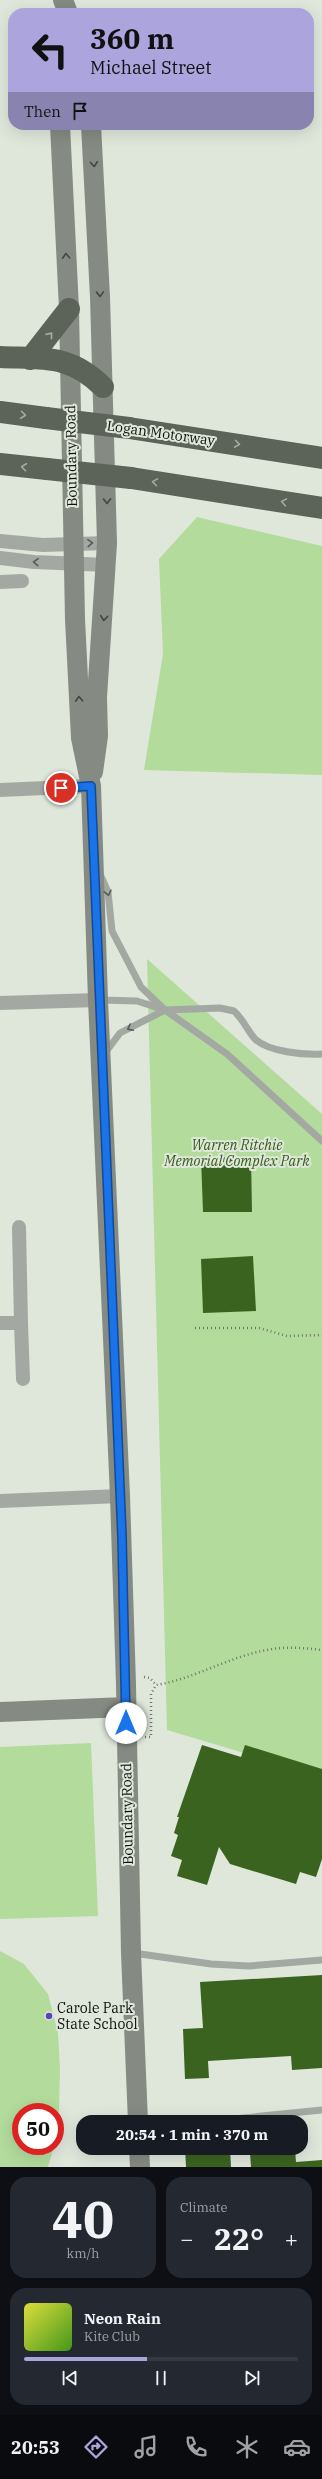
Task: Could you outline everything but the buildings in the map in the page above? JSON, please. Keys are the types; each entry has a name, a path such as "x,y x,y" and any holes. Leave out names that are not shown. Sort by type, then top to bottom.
{"highway":[{"path":"30,359 69,309"},
{"path":"0,358 70,363 92,376 103,387"},
{"name":"Logan Motorway","path":"0,412 129,428 322,458"},
{"path":"0,464 131,478 322,508"}],"main road":[{"name":"Boundary Road","path":"60,130 69,309 72,544 81,738 91,786"},
{"name":"Boundary Road","path":"91,130 103,387 107,565 98,682 98,736 91,786 100,1059 120,1496 131,1953 138,2115"},
{"path":"0,1712 126,1707"},
{"path":"139,2155 140,2167"}],"street":[{"path":"0,541 43,545 107,543"},
{"path":"0,558 34,562 107,565"},
{"path":"0,582 22,581"},
{"path":"0,790 91,786"},
{"path":"0,1003 98,1000"},
{"path":"19,1227 23,1379"},
{"path":"0,1323 21,1323"},
{"path":"0,1501 120,1496"}],"lane":[{"path":"93,857 108,892 112,931 126,962 141,988 165,1010 227,1054 322,1141"},
{"path":"98,1000 137,1001 165,1010 220,1008 234,1011 256,1039 268,1046 304,1055 322,1054"},
{"path":"100,1059 120,1033 165,1010"},
{"path":"131,1953 212,1964 249,1966 322,1960"},
{"path":"272,2115 322,2110"}],"path":[{"path":"195,1328 259,1328 287,1336 322,1335"},
{"path":"156,1685 174,1682 267,1650 288,1648 322,1650"},
{"path":"144,1677 150,1678 156,1685"},
{"path":"146,1737 151,1737 151,1694 156,1685"}],"green space":[{"path":"197,517 322,546 322,775 144,770 163,654 159,559"},
{"name":"Warren Ritchie Memorial Complex Park","path":"147,959 322,1114 322,1776 167,1730"},
{"path":"91,1743 98,1916 0,1919 0,1747"},
{"path":"0,1951 24,1964 48,1994 58,2033 60,2069 59,2103 12,2103 12,2155 51,2155 48,2167 0,2167"}],"place":[{"name":"Carole Park State School","path":"49,2016"}],"route":[{"path":"61,788 91,786 98,1014 122,1537 126,1723"}]}
